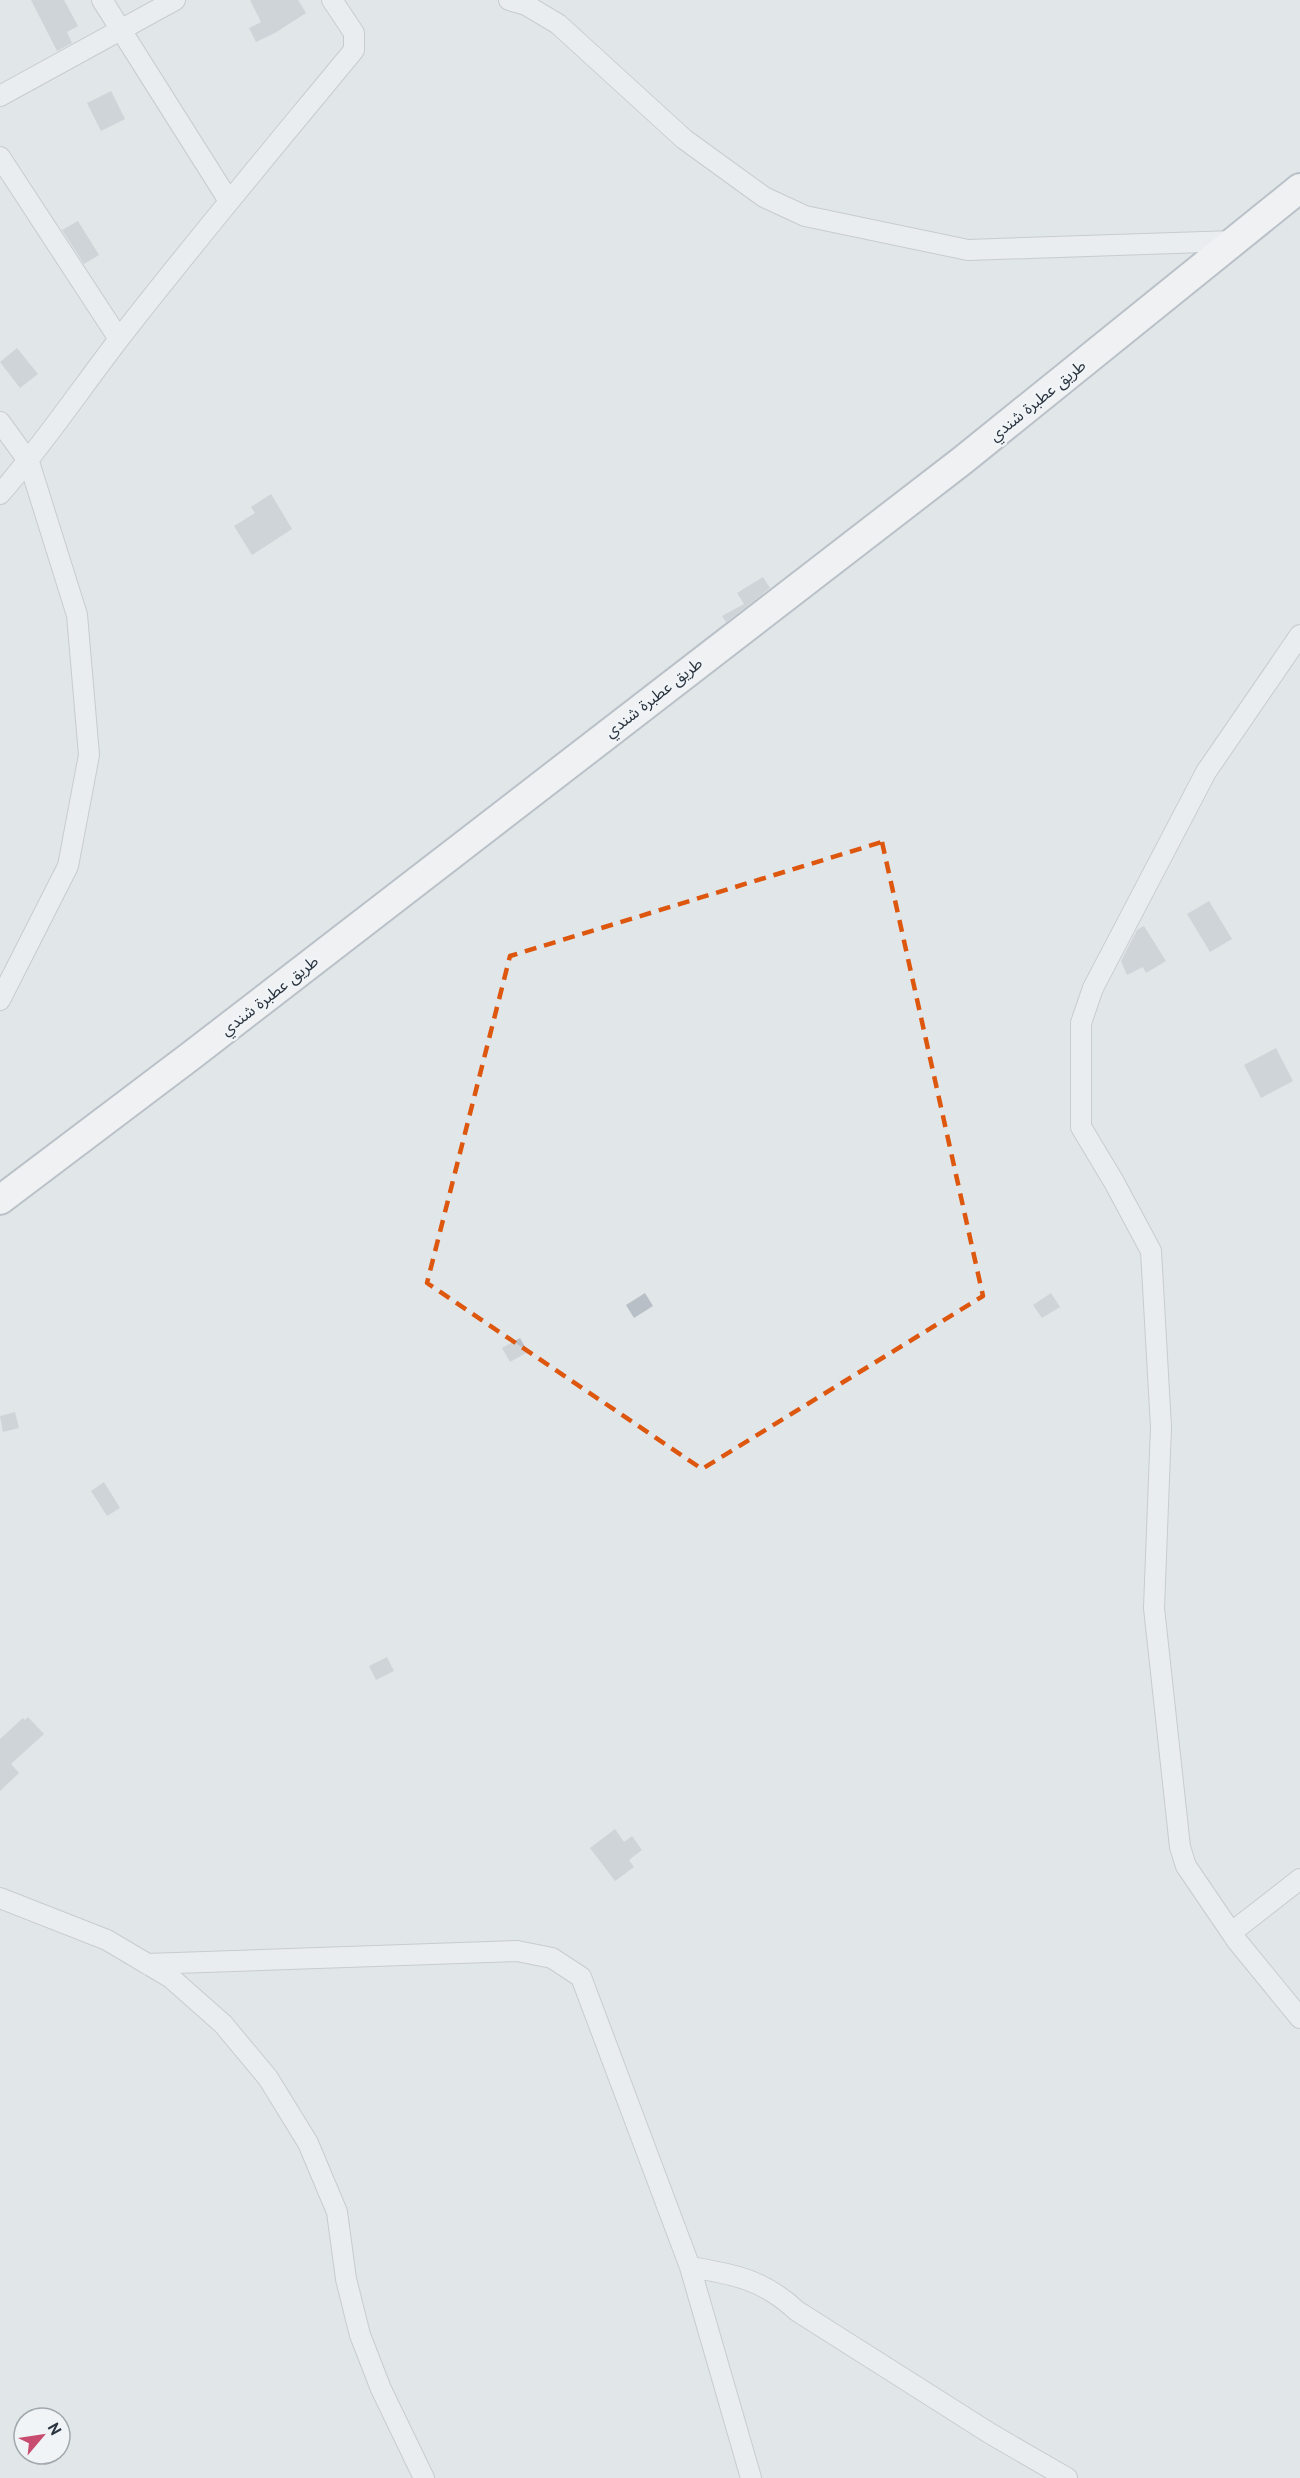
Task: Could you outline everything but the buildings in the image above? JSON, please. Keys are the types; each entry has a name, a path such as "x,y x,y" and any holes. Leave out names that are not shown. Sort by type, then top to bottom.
{"highway":[{"name":"طريق عطبرة شندي","path":"0,1200 210,1041 963,460 1300,188"}],"street":[{"path":"102,0 229,201"},
{"path":"0,96 119,28 175,0"},
{"path":"0,494 29,462 119,339 229,201 354,50 354,33 333,0"},
{"path":"509,0 526,4 558,24 684,139 764,197 805,216 968,250 1234,241"},
{"path":"0,157 119,339"},
{"path":"0,422 29,462 77,615 89,755 68,866 0,1000"},
{"path":"1300,635 1206,772 1093,988 1081,1023 1081,1127 1151,1251 1161,1427 1154,1608 1180,1846 1186,1866 1232,1932 1300,2018"},
{"path":"1232,1932 1300,1879"},
{"path":"0,1898 107,1940 171,1978 224,2025 268,2078 308,2143 337,2212 346,2279 360,2335 381,2389 424,2478"},
{"path":"147,1964 517,1951 552,1958 581,1977 690,2267 751,2478"},
{"path":"690,2267 728,2273 778,2293 807,2317 991,2434 1068,2478"}],"highlighted area":[{"path":"882,842 983,1296 702,1469 427,1283 510,956"}]}
